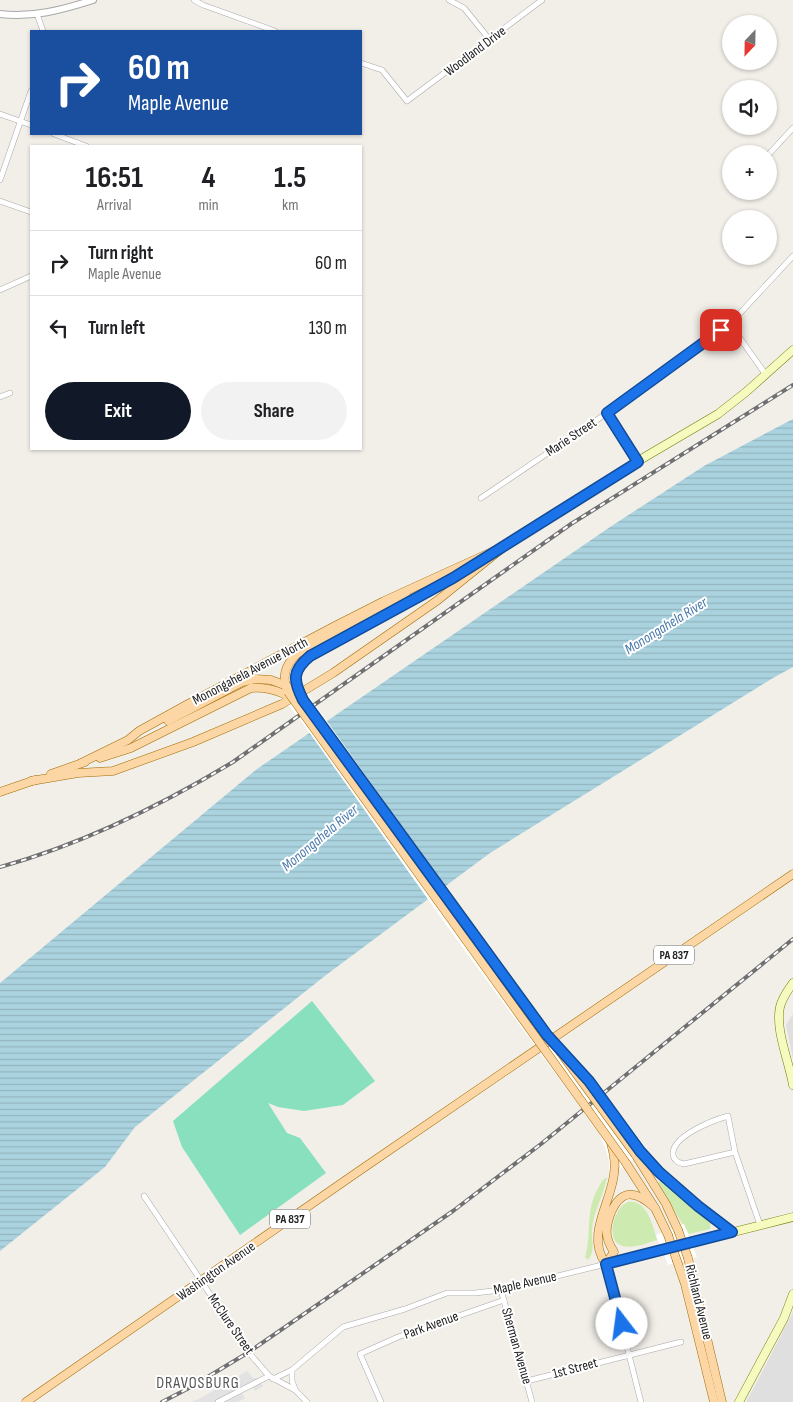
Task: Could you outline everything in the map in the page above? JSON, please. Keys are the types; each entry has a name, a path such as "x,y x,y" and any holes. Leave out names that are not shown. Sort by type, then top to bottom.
{"main road":[{"path":"290,691 297,670 302,662 310,656 446,582 718,414 793,350"},
{"path":"30,781 78,773 113,770 193,742 282,704 333,674 414,618 505,546"},
{"name":"Monongahela Avenue North","path":"81,763 128,740 139,731 294,647 384,601 505,546"},
{"path":"438,577 417,591 297,654 289,661 284,672 284,683 551,1036 589,1081 638,1153 673,1185 732,1232"},
{"path":"128,740 242,682 263,679 284,683"},
{"path":"0,792 81,763 131,748 251,688 290,691 300,703"},
{"name":"Richland Avenue","path":"300,703 610,1139 655,1208 668,1235 685,1284 714,1402"},
{"name":"PA 837","path":"551,1036 793,874"},
{"path":"793,983 785,994 780,1006 779,1020 793,1085"},
{"name":"Washington Avenue","path":"26,1402 201,1282 551,1036"},
{"path":"610,1139 615,1157 614,1174 610,1193 597,1230 601,1257 606,1264 614,1252 605,1235 606,1226 614,1204 628,1194 635,1194 644,1198 655,1208"},
{"name":"Richland Avenue","path":"638,1153 666,1204 688,1258 722,1402"},
{"name":"Maple Avenue","path":"606,1264 793,1217"},
{"path":"740,1402 784,1318 793,1294"}],"street":[{"path":"0,14 22,15 52,12 93,0"},
{"path":"194,0 272,30"},
{"path":"449,0 464,8 490,40"},
{"name":"Woodland Drive","path":"362,63 382,70 407,101 542,0"},
{"path":"37,14 43,30"},
{"path":"0,180 30,94"},
{"path":"0,114 30,125"},
{"path":"777,145 793,128"},
{"path":"57,135 83,145"},
{"path":"0,202 30,212"},
{"name":"Marie Street","path":"481,498 607,413 730,324 793,256"},
{"path":"0,290 30,276"},
{"path":"730,324 766,374"},
{"path":"0,397 10,393"},
{"path":"607,413 638,462"},
{"path":"734,1152 684,1164 674,1159 673,1155 674,1147 692,1131 701,1125 728,1116 734,1152 760,1225"},
{"name":"McClure Street","path":"144,1196 249,1352 271,1378 295,1390 306,1402"},
{"path":"606,1264 641,1402"},
{"name":"Maple Avenue","path":"218,1402 292,1370 343,1327 447,1294 502,1290 606,1264"},
{"name":"Sherman Avenue","path":"502,1290 532,1402"},
{"name":"Park Avenue","path":"381,1402 360,1354 414,1331 504,1300"},
{"name":"1st Street","path":"527,1381 681,1342"},
{"path":"292,1370 292,1381 295,1390"}],"shaded area":[{"path":"793,1014 793,1059 786,1025"},
{"path":"793,1312 793,1402 746,1402 759,1378"},
{"path":"247,1371 253,1378 259,1378 263,1386 255,1391 252,1387 242,1393 245,1398 238,1402 191,1402 201,1398"}],"green space":[{"path":"312,1001 375,1081 343,1105 304,1111 278,1107 268,1103 287,1133 300,1138 326,1173 240,1235 182,1147 173,1121"},
{"path":"607,1177 593,1223 593,1249 588,1260 585,1257 591,1207 597,1190 602,1181"},
{"path":"660,1180 711,1220 710,1229 689,1234 658,1185"},
{"path":"628,1202 635,1202 644,1209 651,1221 657,1240 632,1247 617,1243 614,1238 613,1224 619,1210"}],"water":[{"name":"Monongahela River","path":"793,419 793,667 490,853 326,975 135,1127 105,1167 0,1251 0,983 257,769 610,527 704,466"}],"pier":[{"path":"304,685 309,696 520,992 589,1072 647,1149 609,1177 609,1161 599,1133 452,933 304,725 290,707 279,699"},
{"path":"684,1224 697,1257 668,1265 656,1235"}],"railway":[{"path":"0,867 61,847 120,822 177,794 233,762 571,524 793,385"},
{"path":"162,1402 249,1352 453,1211 541,1144 793,939"}],"district":[{"name":"DRAVOSBURG","path":"198,1383"}],"route":[{"path":"622,1324 606,1264 732,1232 698,1206 659,1172 640,1151 589,1081 547,1035 303,700 296,688 295,679 297,670 302,662 310,656 453,578 638,462 607,413 721,330"}]}
